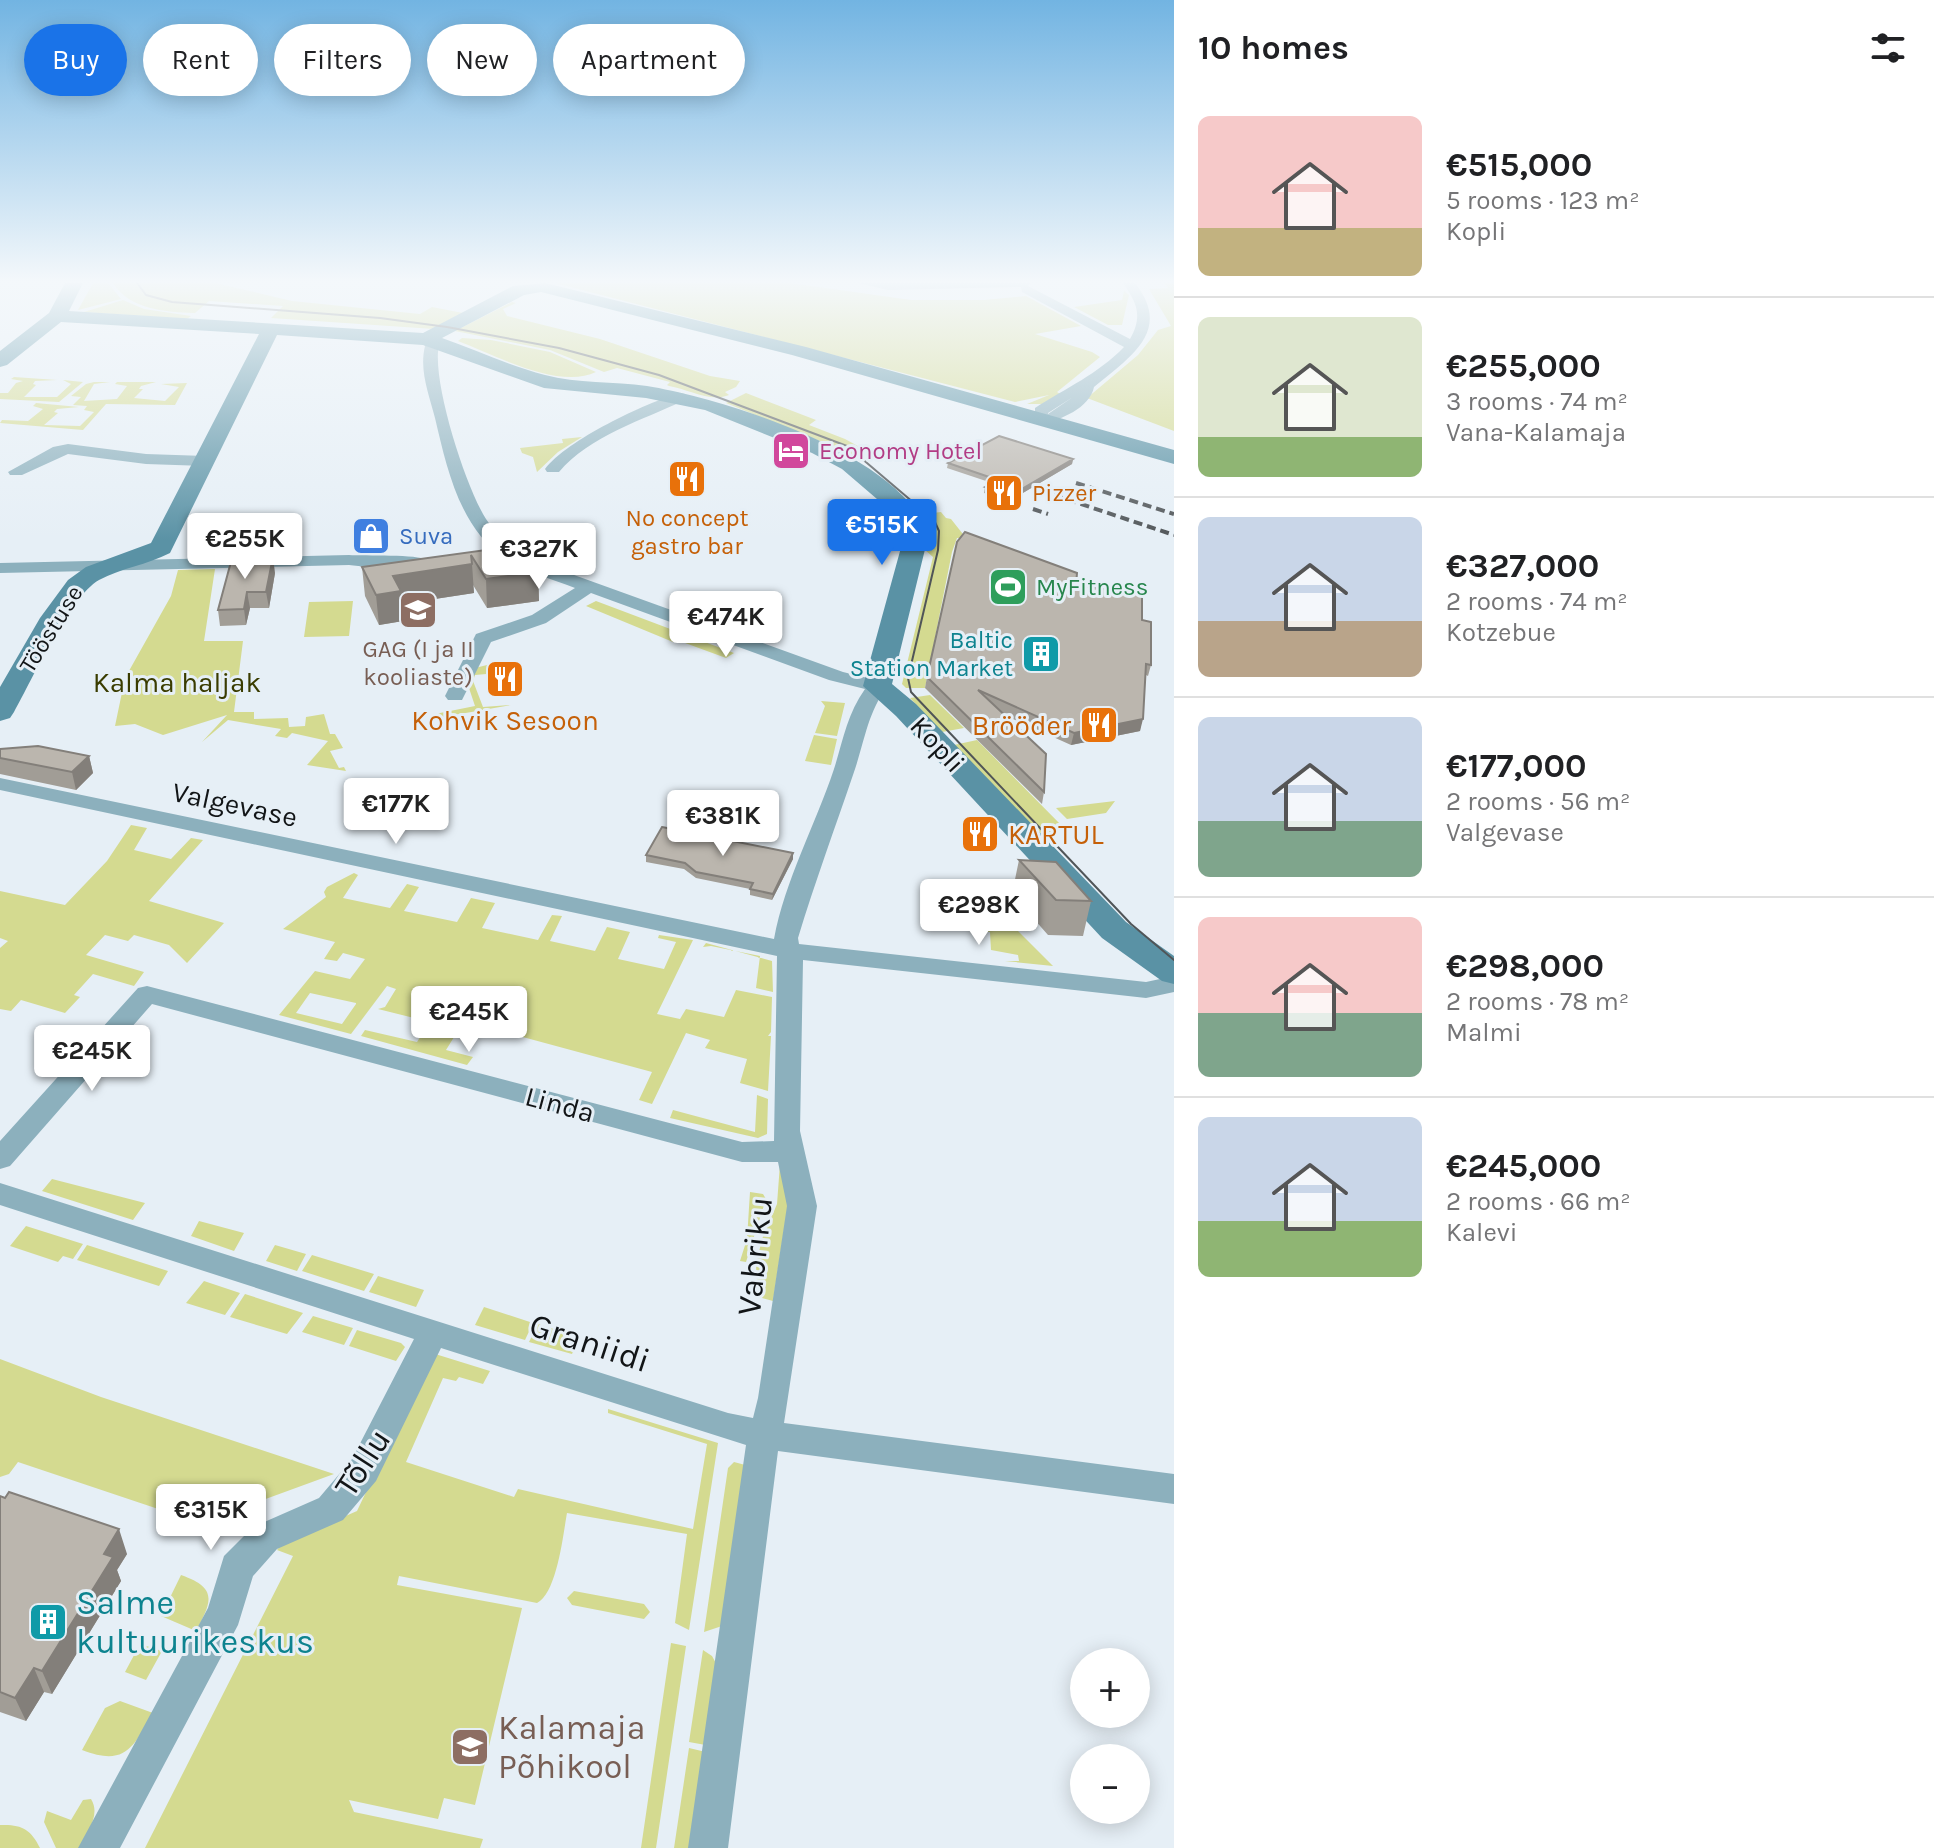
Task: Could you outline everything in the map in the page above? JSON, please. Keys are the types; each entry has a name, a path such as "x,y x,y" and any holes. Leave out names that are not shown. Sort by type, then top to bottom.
{"street":[{"name":"Tööstuse","path":"0,712 74,587 84,578 161,548 251,369"},
{"path":"432,369 461,492 492,540 504,551 532,566 588,587 836,676 877,686 917,533 912,520 850,464 711,405 680,397 544,382 509,369"},
{"path":"863,369 1174,447"},
{"path":"1047,416 1087,392 1087,386 1106,369"},
{"path":"553,469 564,455 592,438 680,397"},
{"path":"1047,416 1174,457"},
{"path":"16,472 58,450 68,449 146,459 205,461"},
{"path":"482,551 504,551"},
{"path":"0,568 349,560 386,563 437,557"},
{"path":"455,696 483,638 539,619 588,587"},
{"name":"Vabriku","path":"708,1848 745,1560 764,1435 774,1398 802,1206 799,1178 788,1151 786,1131 791,962 786,938 810,858 844,770 861,709 877,686"},
{"name":"Kopli","path":"877,686 906,710 1114,930 1174,973"},
{"name":"Valgevase","path":"0,784 787,950 1146,990 1174,984"},
{"name":"Linda","path":"0,1159 147,994 742,1152 788,1151"},
{"name":"Graniidi","path":"0,1194 728,1427 764,1435 1174,1489"},
{"name":"Tõllu","path":"98,1848 225,1613 237,1568 265,1538 331,1509 364,1470 433,1333"}],"green space":[{"path":"531,369 590,369 596,372 564,377"},
{"path":"622,369 690,369 740,381 736,387 725,392 729,395 722,397 667,385 670,382"},
{"path":"888,369 1085,369 1057,392 1060,394 1042,404 1027,404 1049,395 1015,402"},
{"path":"1121,369 1174,369 1174,431 1087,398"},
{"path":"11,379 57,380 35,381 33,384 36,385 24,397 57,397 71,384 63,380 83,382 59,402 0,399 0,393 8,393 16,383 23,381"},
{"path":"110,382 94,384 84,401 117,399 127,386 115,384 117,382 156,382 141,386 139,389 143,389 134,398 165,401 179,387 161,384 187,383 175,405 106,404 83,430 0,423 2,420 28,421 43,409 33,406 36,403 79,407 57,409 54,412 58,413 44,425 80,426 94,412 84,410 87,406 73,405 81,397 71,396 86,384"},
{"path":"746,393 816,420 809,425 867,451 852,454 726,403"},
{"path":"582,437 558,452 537,472 533,457 522,453 520,448 563,443 562,439"},
{"path":"941,512 966,538 957,538 952,552 925,688 906,688 902,684 933,557 925,550 931,532 923,514"},
{"name":"Kalma haljak","path":"215,569 204,641 243,641 234,712 254,712 254,719 288,718 289,727 305,726 306,717 324,714 330,734 335,734 343,748 330,751 339,768 344,767 346,771 307,765 328,741 292,733 287,738 275,736 281,729 228,720 202,742 227,715 163,735 135,724 115,726 125,678 171,596 178,570"},
{"path":"353,601 349,636 304,637 309,602"},
{"path":"596,601 734,653 726,658 677,640 673,642 586,606"},
{"path":"495,663 498,673 475,675 473,681 483,707 511,705 437,718 436,715 440,713 475,706 469,688 475,668"},
{"path":"930,695 964,728 942,732 910,698"},
{"path":"821,701 845,703 837,736 815,733 825,706"},
{"path":"814,735 837,739 831,765 805,761"},
{"path":"977,740 1066,830 1039,833 954,745"},
{"path":"1115,801 1106,813 1067,819 1056,808"},
{"path":"131,825 147,828 134,850 171,859 191,838 203,840 149,901 224,923 187,963 169,945 134,935 128,941 105,935 86,955 144,972 134,986 93,974 74,995 80,997 65,1013 21,1000 11,1011 0,1009 0,948 8,941 0,938 0,891 65,905 107,861"},
{"path":"354,873 358,875 343,898 390,908 407,884 419,887 404,911 457,922 471,898 495,903 482,928 538,940 552,915 562,916 550,941 595,951 607,927 630,932 618,959 664,969 676,942 658,938 659,935 693,940 657,1014 680,1019 686,1009 724,1017 736,990 772,997 768,1091 740,1083 747,1059 705,1048 710,1040 686,1033 652,1104 639,1100 652,1072 464,1021 446,1050 473,1057 467,1065 361,1036 365,1030 417,1042 430,1022 378,1009 385,1007 396,989 387,986 351,1034 279,1015 315,971 350,979 365,959 343,953 337,961 324,959 335,942 283,929 326,897 324,892 327,887","holes":["310,993 356,1003 342,1024 296,1013"]},
{"path":"979,927 1017,930 1053,966 1005,961 1019,961 1018,955 991,950 990,932 977,931"},
{"path":"760,958 772,961 773,992 756,988"},
{"path":"757,1095 768,1099 767,1134 758,1138 670,1118 673,1110 755,1132"},
{"path":"780,1164 792,1178 773,1301 762,1298 756,1265 762,1239 777,1204"},
{"path":"52,1179 145,1203 133,1220 42,1191"},
{"path":"750,1192 763,1194 766,1199 746,1262 740,1261 747,1239"},
{"path":"199,1221 244,1233 234,1251 191,1236"},
{"path":"26,1226 83,1244 73,1259 63,1256 58,1262 10,1246"},
{"path":"87,1245 168,1271 159,1286 77,1260"},
{"path":"275,1245 306,1254 297,1271 266,1261"},
{"path":"312,1255 374,1274 364,1291 302,1271"},
{"path":"378,1276 424,1290 416,1307 369,1292"},
{"path":"204,1281 240,1293 225,1315 186,1303"},
{"path":"245,1294 303,1313 287,1334 230,1317"},
{"path":"484,1307 533,1323 525,1340 475,1325"},
{"path":"313,1316 353,1328 344,1345 302,1332"},
{"path":"538,1324 579,1337 572,1354 529,1342"},
{"path":"357,1330 401,1343 405,1347 396,1361 349,1346"},
{"path":"432,1353 490,1371 483,1384 459,1377 456,1381 443,1378 406,1462 514,1497 518,1489 693,1529 707,1444 608,1413 608,1409 718,1443 689,1630 675,1623 687,1534 567,1513 550,1588 537,1603 399,1576 397,1585 522,1608 475,1805 444,1798 438,1819 349,1800 354,1812 483,1839 480,1848 145,1848 293,1556 277,1550 282,1544 357,1511"},
{"path":"0,1359 101,1397 334,1474 200,1523 18,1462 9,1474 0,1477"},
{"path":"734,1462 749,1466 722,1626 704,1632 728,1468"},
{"path":"181,1575 201,1585 208,1597 206,1611 196,1631 161,1616"},
{"path":"574,1591 644,1604 650,1612 644,1619 572,1605 567,1598"},
{"path":"671,1643 686,1646 656,1848 641,1848"},
{"path":"140,1644 162,1651 146,1680 125,1672"},
{"path":"703,1650 712,1656 718,1667 711,1746 689,1742"},
{"path":"120,1701 153,1713 140,1736 119,1755 97,1755 82,1750 105,1708"},
{"path":"689,1748 710,1753 697,1848 674,1848"},
{"path":"91,1799 94,1817 80,1848 56,1848 44,1822 47,1811 71,1820 83,1800"},
{"path":"0,1825 24,1829 40,1848 0,1848"}],"building":[{"path":"999,436 1073,459 1010,496 985,487 998,480 948,463"},
{"name":"Baltic Station Market","path":"965,532 1077,573 1076,585 1142,593 1142,620 1151,622 1151,665 1146,664 1143,719 1074,733 978,690 1046,754 1044,792 927,677 957,542"},
{"path":"493,549 499,559 527,555 538,572 486,579 471,555 472,564 393,576 401,591 376,595 362,567"},
{"path":"273,557 266,592 247,592 244,609 218,610 232,558"},
{"path":"38,746 89,756 72,772 0,758 0,749"},
{"path":"662,827 793,853 773,894 750,889 753,883 696,872 685,863 646,855"},
{"path":"1019,860 1056,862 1091,901 1056,900"},
{"name":"Salme kultuurikeskus","path":"9,1492 119,1529 104,1554 113,1557 42,1671 34,1668 15,1698 0,1692 0,1496 5,1498"}],"tram line":[{"path":"638,369 847,446 934,520 939,531 938,550 908,678 911,692 1131,924 1174,960"}],"railway":[{"path":"1076,483 1174,514"},
{"path":"1054,495 1174,535"},
{"path":"1033,509 1048,514"}],"place":[{"name":"Economy Hotel","path":"791,451"},
{"name":"No concept gastro bar","path":"687,479"},
{"name":"Pizzer","path":"1004,493"},
{"name":"Suva","path":"371,536"},
{"name":"MyFitness","path":"1008,587"},
{"name":"GAG (I ja II kooliaste)","path":"418,610"},
{"name":"Baltic Station Market","path":"1041,654"},
{"name":"Kohvik Sesoon","path":"505,679"},
{"name":"Brööder","path":"1099,725"},
{"name":"KARTUL","path":"980,834"},
{"name":"Salme kultuurikeskus","path":"48,1622"},
{"name":"Kalamaja Põhikool","path":"470,1747"}]}
